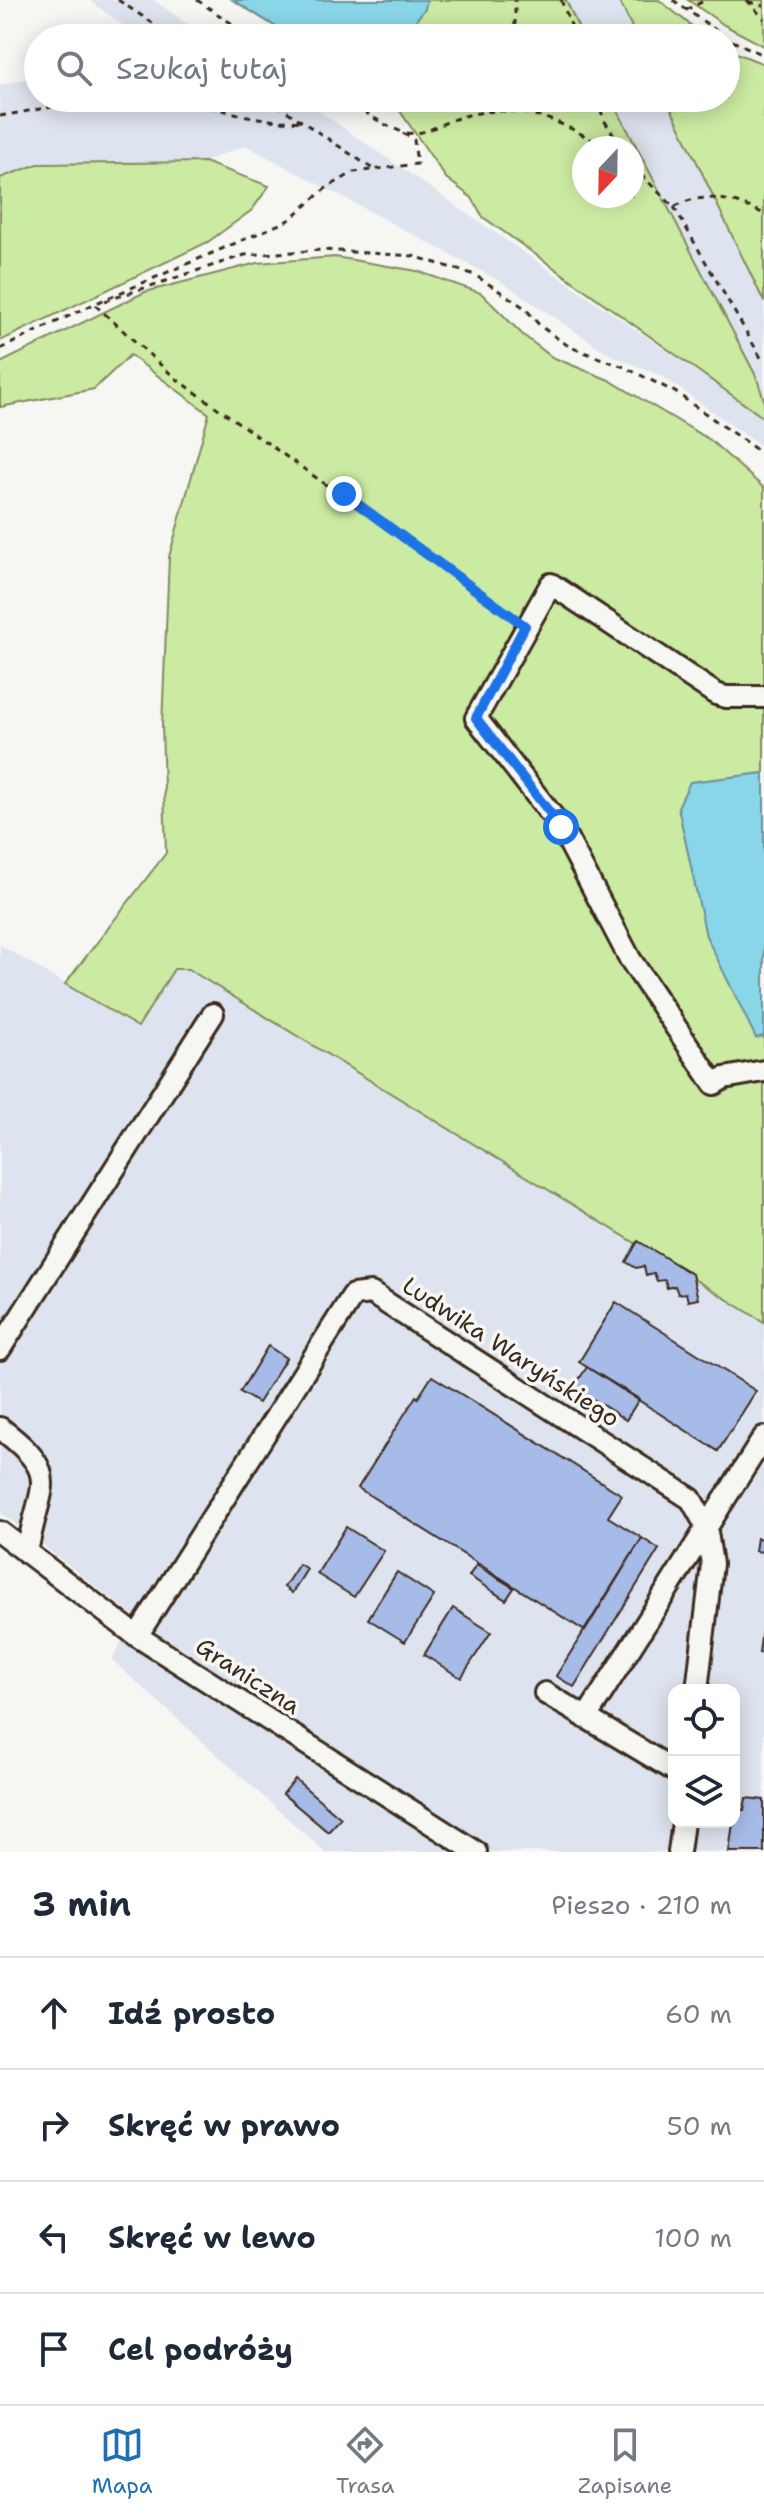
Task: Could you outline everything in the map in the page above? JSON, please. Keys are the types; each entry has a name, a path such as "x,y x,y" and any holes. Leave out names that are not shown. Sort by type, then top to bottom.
{"street":[{"path":"764,697 716,694 551,584 476,718 561,827 630,959 714,1084 724,1078 764,1071"},
{"path":"0,1349 213,1014"},
{"name":"Ludwika Waryńskiego","path":"137,1636 353,1295 371,1293 691,1499 706,1526 712,1564 698,1684"},
{"path":"0,1428 31,1452 42,1470 44,1483 27,1553"},
{"path":"586,1718 706,1526 762,1443"},
{"name":"Graniczna","path":"0,1532 137,1636 476,1852"},
{"path":"545,1693 668,1766"},
{"path":"679,1852 682,1828"}],"path":[{"path":"118,0 154,24"},
{"path":"197,0 232,24"},
{"path":"561,0 570,24"},
{"path":"673,0 706,24"},
{"path":"686,10 706,0"},
{"path":"747,0 764,6"},
{"path":"747,0 764,19"},
{"path":"515,24 516,1"},
{"path":"740,44 764,55"},
{"path":"0,116 24,112"},
{"path":"235,112 279,124 303,121"},
{"path":"289,112 373,169"},
{"path":"0,349 94,304 289,220 325,189 354,172 417,164 414,140 368,112"},
{"path":"403,133 422,132 480,112"},
{"path":"527,112 586,136"},
{"path":"601,112 614,136"},
{"path":"644,178 674,207 764,363"},
{"path":"674,207 687,199 704,197 743,203 764,214"},
{"path":"94,304 245,255 323,250 413,256 475,275 525,308 540,326 570,347 624,367 675,392 763,455"},
{"path":"94,304 174,377 344,494 525,626"}],"shaded area":[{"path":"89,0 153,0 188,24 121,24"},
{"path":"566,0 619,0 630,24 577,24"},
{"path":"24,79 24,112 320,112 764,418 764,448 663,377 609,354 500,281 245,145 204,162 38,164 0,178 0,85"},
{"path":"618,112 673,112 764,302 764,400 756,376 644,161 644,136 631,136"},
{"path":"0,945 137,1027 174,969 187,969 764,1322 764,1852 325,1852 112,1660 135,1617 0,1512"}],"green space":[{"path":"233,0 566,0 577,24 272,24"},
{"path":"619,0 659,0 689,24 630,24"},
{"path":"688,0 764,0 764,46 740,33 740,24 723,24"},
{"path":"740,55 764,64 764,302 673,112 740,112"},
{"path":"401,112 618,112 631,136 572,136 572,208 644,208 644,161 756,376 764,400 764,418 483,217 472,198 446,178"},
{"path":"204,162 269,186 252,210 208,242 0,341 0,178 38,164"},
{"path":"335,257 417,271 481,293 523,335 552,357 609,380 710,440 764,488 764,1322 188,969 174,969 138,1027 65,984 166,853 162,726 169,557 209,414 130,355 94,389 0,407 0,363 145,292 257,263"}],"water":[{"path":"233,0 427,0 425,9 413,24 272,24"},
{"path":"764,773 764,1036 756,1038 706,936 678,807 690,782"}],"building":[{"path":"638,1241 692,1274 698,1299 688,1301 686,1293 678,1294 675,1286 667,1288 665,1280 657,1281 654,1273 646,1275 644,1266 636,1268 626,1262"},
{"path":"616,1302 756,1391 718,1451 579,1362"},
{"path":"268,1346 286,1358 258,1403 240,1392"},
{"path":"587,1367 639,1399 626,1420 574,1387"},
{"path":"432,1376 622,1495 608,1517 642,1538 585,1631 358,1488"},
{"path":"346,1527 384,1551 354,1597 317,1574"},
{"path":"642,1538 659,1549 574,1687 556,1676"},
{"path":"757,1538 764,1539 764,1552 755,1551"},
{"path":"299,1564 307,1569 292,1593 284,1587"},
{"path":"476,1565 514,1588 506,1600 469,1576"},
{"path":"397,1572 434,1596 405,1642 368,1619"},
{"path":"453,1608 491,1632 461,1678 424,1655"},
{"path":"764,1614 764,1654 759,1653"},
{"path":"295,1779 341,1818 328,1832 283,1794"},
{"path":"746,1798 764,1800 764,1852 729,1852 732,1828 740,1828 740,1809 744,1810"}],"route":[{"path":"344,494 525,626 476,718 561,827"}]}
